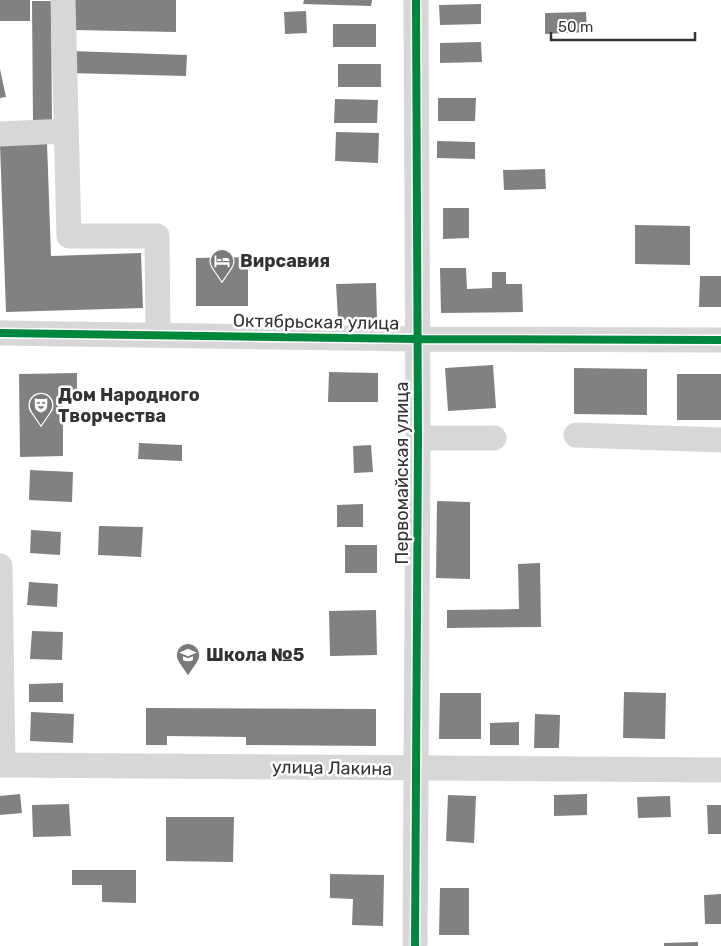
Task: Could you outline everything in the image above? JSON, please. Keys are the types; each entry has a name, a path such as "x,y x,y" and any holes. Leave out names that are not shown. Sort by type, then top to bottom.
{"street":[{"path":"63,0 69,236 157,236 158,335"},
{"name":"Первомайская улица","path":"415,946 418,438 416,0"},
{"path":"0,134 66,131"},
{"name":"Октябрьская улица","path":"0,333 418,339 721,340"},
{"path":"576,435 721,440"},
{"path":"418,438 494,438"},
{"name":"улица Лакина","path":"0,566 2,765 721,770"}],"building":[{"path":"0,0 30,0 30,21 0,21"},
{"path":"74,0 176,0 176,32 73,30"},
{"path":"304,0 372,0 371,6 303,4"},
{"path":"32,1 51,1 52,123 33,123"},
{"path":"481,4 481,24 440,25 439,5"},
{"path":"306,11 307,33 285,34 284,12"},
{"path":"586,12 587,32 545,34 545,13"},
{"path":"333,24 376,24 376,47 333,47"},
{"path":"481,42 482,62 440,63 440,43"},
{"path":"70,51 187,55 186,76 69,73"},
{"path":"338,64 381,64 381,87 338,87"},
{"path":"0,69 6,97 0,98"},
{"path":"438,98 476,98 475,121 438,121"},
{"path":"335,99 378,100 377,123 334,123"},
{"path":"336,132 379,133 378,163 335,161"},
{"path":"437,141 475,142 475,159 437,158"},
{"path":"47,143 51,256 141,253 143,308 6,312 0,145"},
{"path":"545,169 546,189 504,190 503,170"},
{"path":"443,208 469,208 469,238 443,239"},
{"path":"635,225 690,226 690,265 635,264"},
{"name":"Вирсавия","path":"248,257 248,306 196,306 196,258"},
{"path":"440,268 466,268 467,289 492,288 492,272 506,272 506,284 522,284 523,312 441,313"},
{"path":"700,276 721,276 721,307 699,307"},
{"path":"376,283 377,319 338,320 336,284"},
{"path":"493,365 496,408 448,411 445,368"},
{"path":"574,368 647,369 647,415 574,414"},
{"path":"329,372 378,373 378,402 328,402"},
{"name":"Дом Народного Творчества","path":"77,373 77,396 63,396 63,456 20,457 19,374"},
{"path":"677,374 721,374 721,420 677,420"},
{"path":"139,443 182,445 182,461 138,459"},
{"path":"371,445 373,472 354,473 353,446"},
{"path":"30,470 73,472 72,502 29,500"},
{"path":"437,501 470,502 470,579 436,578"},
{"path":"363,504 363,527 337,527 337,505"},
{"path":"99,526 143,527 141,557 98,555"},
{"path":"31,530 61,532 60,555 30,553"},
{"path":"345,545 377,545 377,573 345,573"},
{"path":"540,563 541,627 447,628 447,610 519,609 518,564"},
{"path":"29,582 58,584 57,607 27,605"},
{"path":"376,610 377,655 330,656 329,611"},
{"path":"32,631 63,632 62,660 30,659"},
{"path":"63,683 63,702 29,702 29,684"},
{"path":"624,692 666,693 665,739 623,738"},
{"path":"440,693 481,693 481,739 439,739"},
{"path":"146,708 376,709 376,746 246,745 246,737 167,736 167,745 146,745"},
{"path":"31,712 74,714 73,743 30,741"},
{"path":"535,714 560,715 559,748 534,748"},
{"path":"519,722 519,745 490,745 490,723"},
{"path":"20,794 22,813 0,815 0,796"},
{"path":"587,794 587,815 554,816 554,795"},
{"path":"448,795 476,796 474,843 446,841"},
{"path":"670,796 671,817 638,818 637,797"},
{"path":"69,804 71,836 33,837 32,805"},
{"path":"707,805 721,805 721,834 708,834"},
{"path":"166,817 234,817 233,862 166,861"},
{"path":"72,870 136,870 136,903 102,902 102,885 72,885"},
{"path":"330,874 384,875 383,926 352,925 353,899 330,898"},
{"path":"440,888 469,888 469,935 439,935"},
{"path":"721,894 721,924 705,924 704,895"},
{"path":"698,942 698,946 664,946 664,943"}],"cycle path":[{"path":"415,946 418,438 416,0"},
{"path":"0,333 418,339 721,340"}],"place":[{"name":"Вирсавия","path":"222,282"},
{"name":"Дом Народного Творчества","path":"41,426"},
{"name":"Школа №5","path":"188,676"}]}
